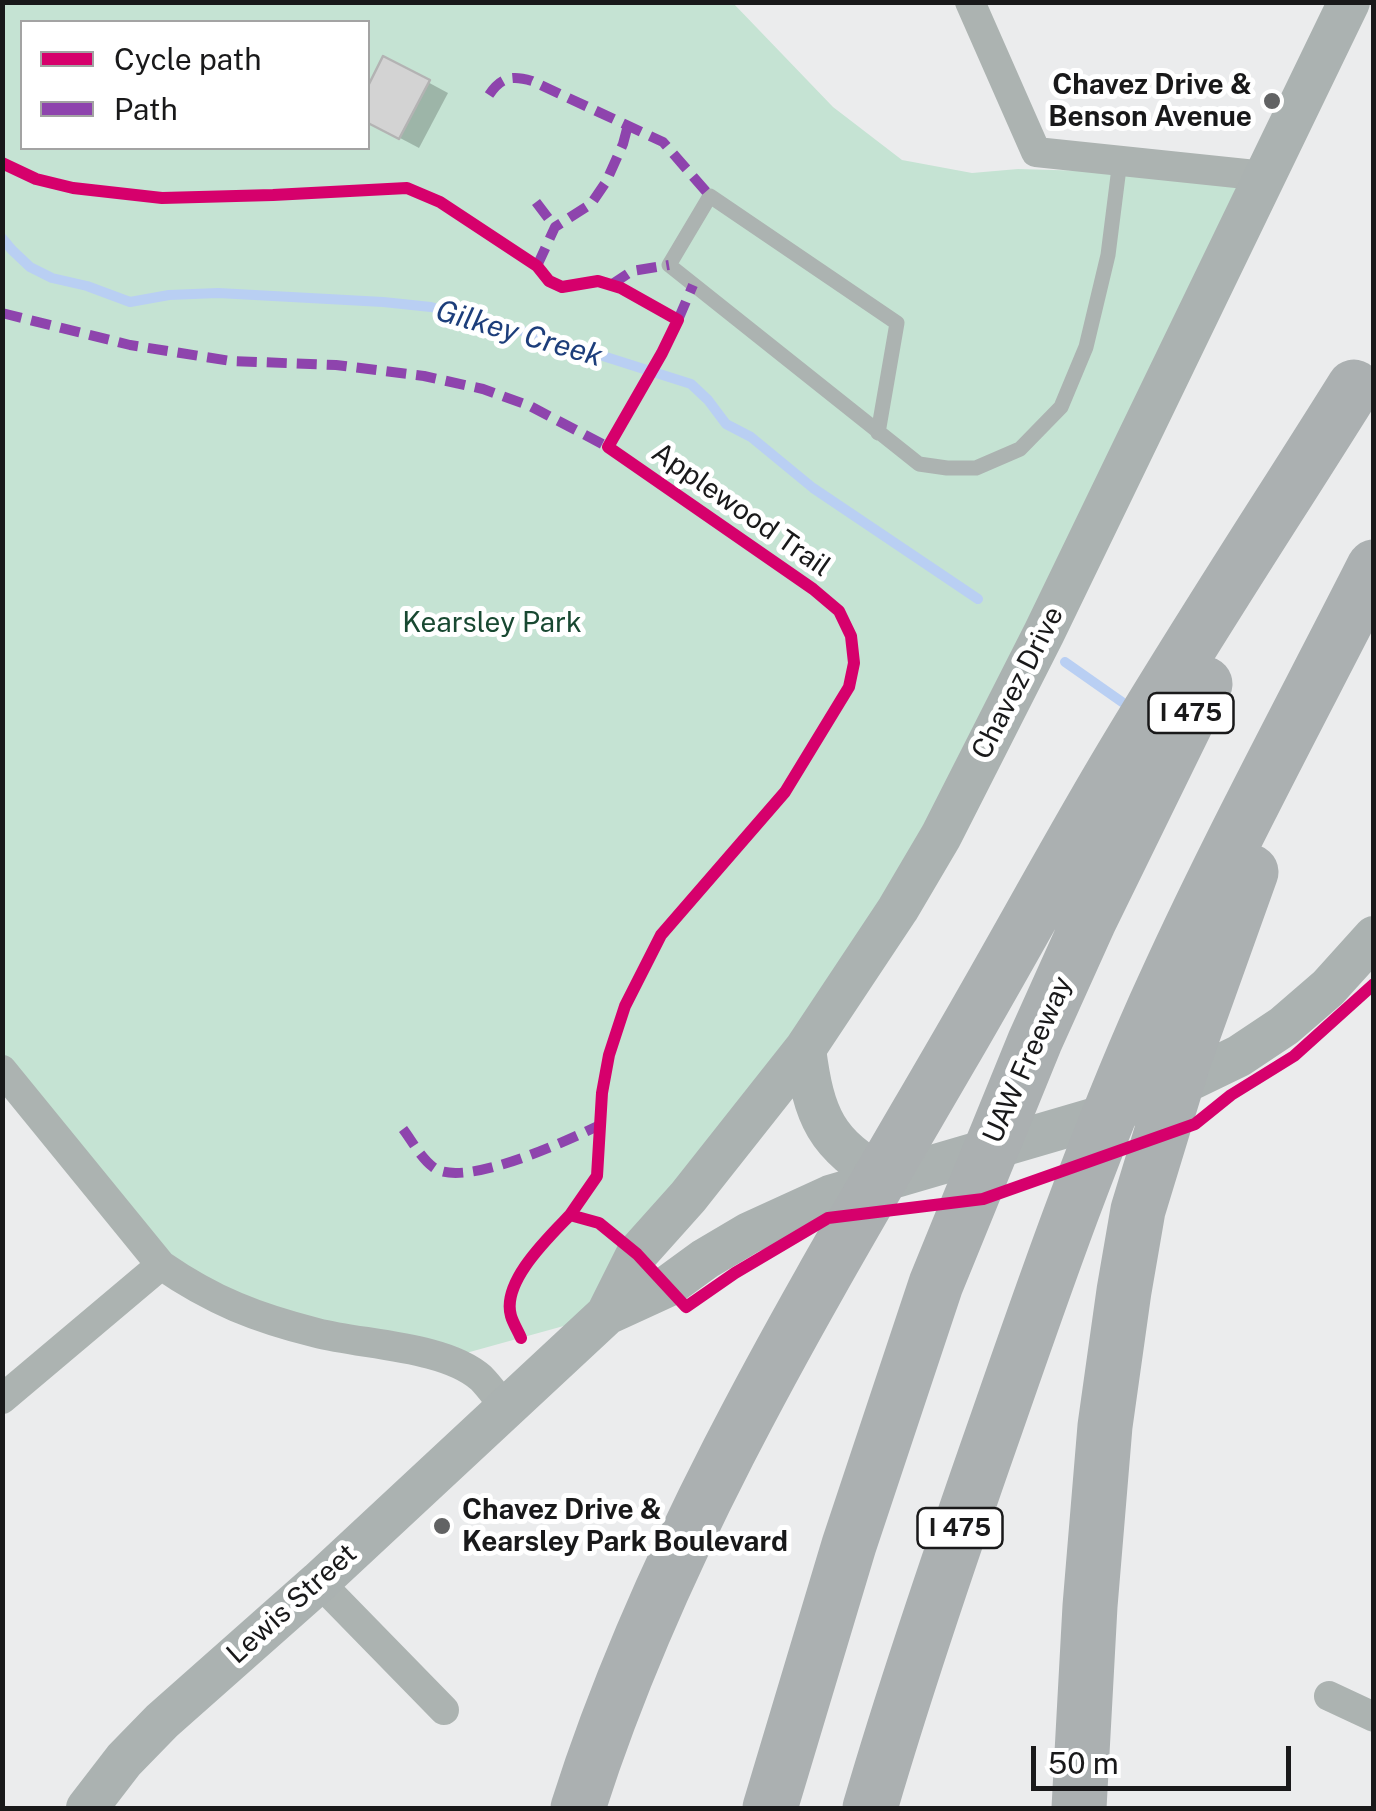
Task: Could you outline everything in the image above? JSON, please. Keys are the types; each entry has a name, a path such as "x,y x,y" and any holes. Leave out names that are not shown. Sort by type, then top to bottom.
{"highway":[{"name":"UAW Freeway","path":"770,1808 850,1545 936,1284 1035,1041 1162,772 1364,366"},
{"path":"578,1808 613,1708 711,1484 801,1314 1109,779 1364,366"},
{"name":"I 475","path":"870,1808 919,1647 1109,1114 1215,874 1374,567"},
{"path":"1079,1808 1105,1426 1138,1210 1184,1059 1322,670"}],"main road":[{"name":"Chavez Drive","path":"607,1314 637,1254 688,1197 805,1049 898,909 940,836 1044,634 1349,2"},
{"name":"Chavez Drive","path":"506,1408 607,1314 668,1286 705,1260 788,1214 830,1196 1100,1117 1224,1064 1284,1026 1328,988 1374,937"},
{"path":"805,1049 811,1092 823,1122 840,1146 886,1179"},
{"name":"Lewis Street","path":"87,1808 124,1760 162,1721 506,1408"}],"street":[{"path":"970,2 1036,152 1265,176"},
{"path":"2,1070 161,1265 193,1287 226,1304 320,1334 448,1358 480,1377 506,1408"},
{"path":"2,1398 161,1265"},
{"path":"319,1582 444,1710"},
{"path":"1329,1696 1374,1717"}],"lane":[{"path":"878,432 897,324 710,196 668,265 878,432 919,464 976,468 1020,449 1061,407 1086,347 1108,255 1120,160"}],"green space":[{"name":"Kearsley Park","path":"3,3 733,3 833,107 902,160 972,173 1018,169 1265,176 941,836 607,1314 448,1358 193,1287 2,1070"}],"building":[{"path":"383,56 430,80 399,139 370,124 370,82"}],"waterway":[{"name":"Gilkey Creek","path":"2,238 30,267 52,278 130,302 218,293 431,307 540,336 691,384 726,424 751,437 813,488 978,599"},
{"name":"Gilkey Creek","path":"1065,662 1122,702"}],"marked path":[{"path":"489,95 508,79 532,81 663,142 710,196"},
{"path":"537,266 555,227 591,204 606,182 628,125"},
{"path":"536,202 555,227"},
{"path":"611,285 632,271 669,265"},
{"path":"678,320 693,285"},
{"path":"2,313 130,345 231,361 336,365 424,376 483,389 530,406 608,447"},
{"path":"403,1129 433,1167 467,1172 515,1160 600,1125"}],"cycle path":[{"name":"Applewood Trail","path":"2,163 36,179 73,188 162,198 407,188 440,202 537,266 549,281 562,287 598,281 621,288 678,320 608,447 839,611 851,636 854,663 849,687 785,792 661,935 625,1006 609,1055 602,1093 597,1176 570,1215"},
{"path":"521,1338 511,1316 513,1289 529,1261 570,1215 599,1223 637,1254 686,1307 828,1218 983,1199 1195,1124 1231,1095 1294,1056 1374,984"}],"place":[{"name":"Chavez Drive & Benson Avenue","path":"1272,101"},
{"name":"Chavez Drive & Kearsley Park Boulevard","path":"442,1526"}]}
